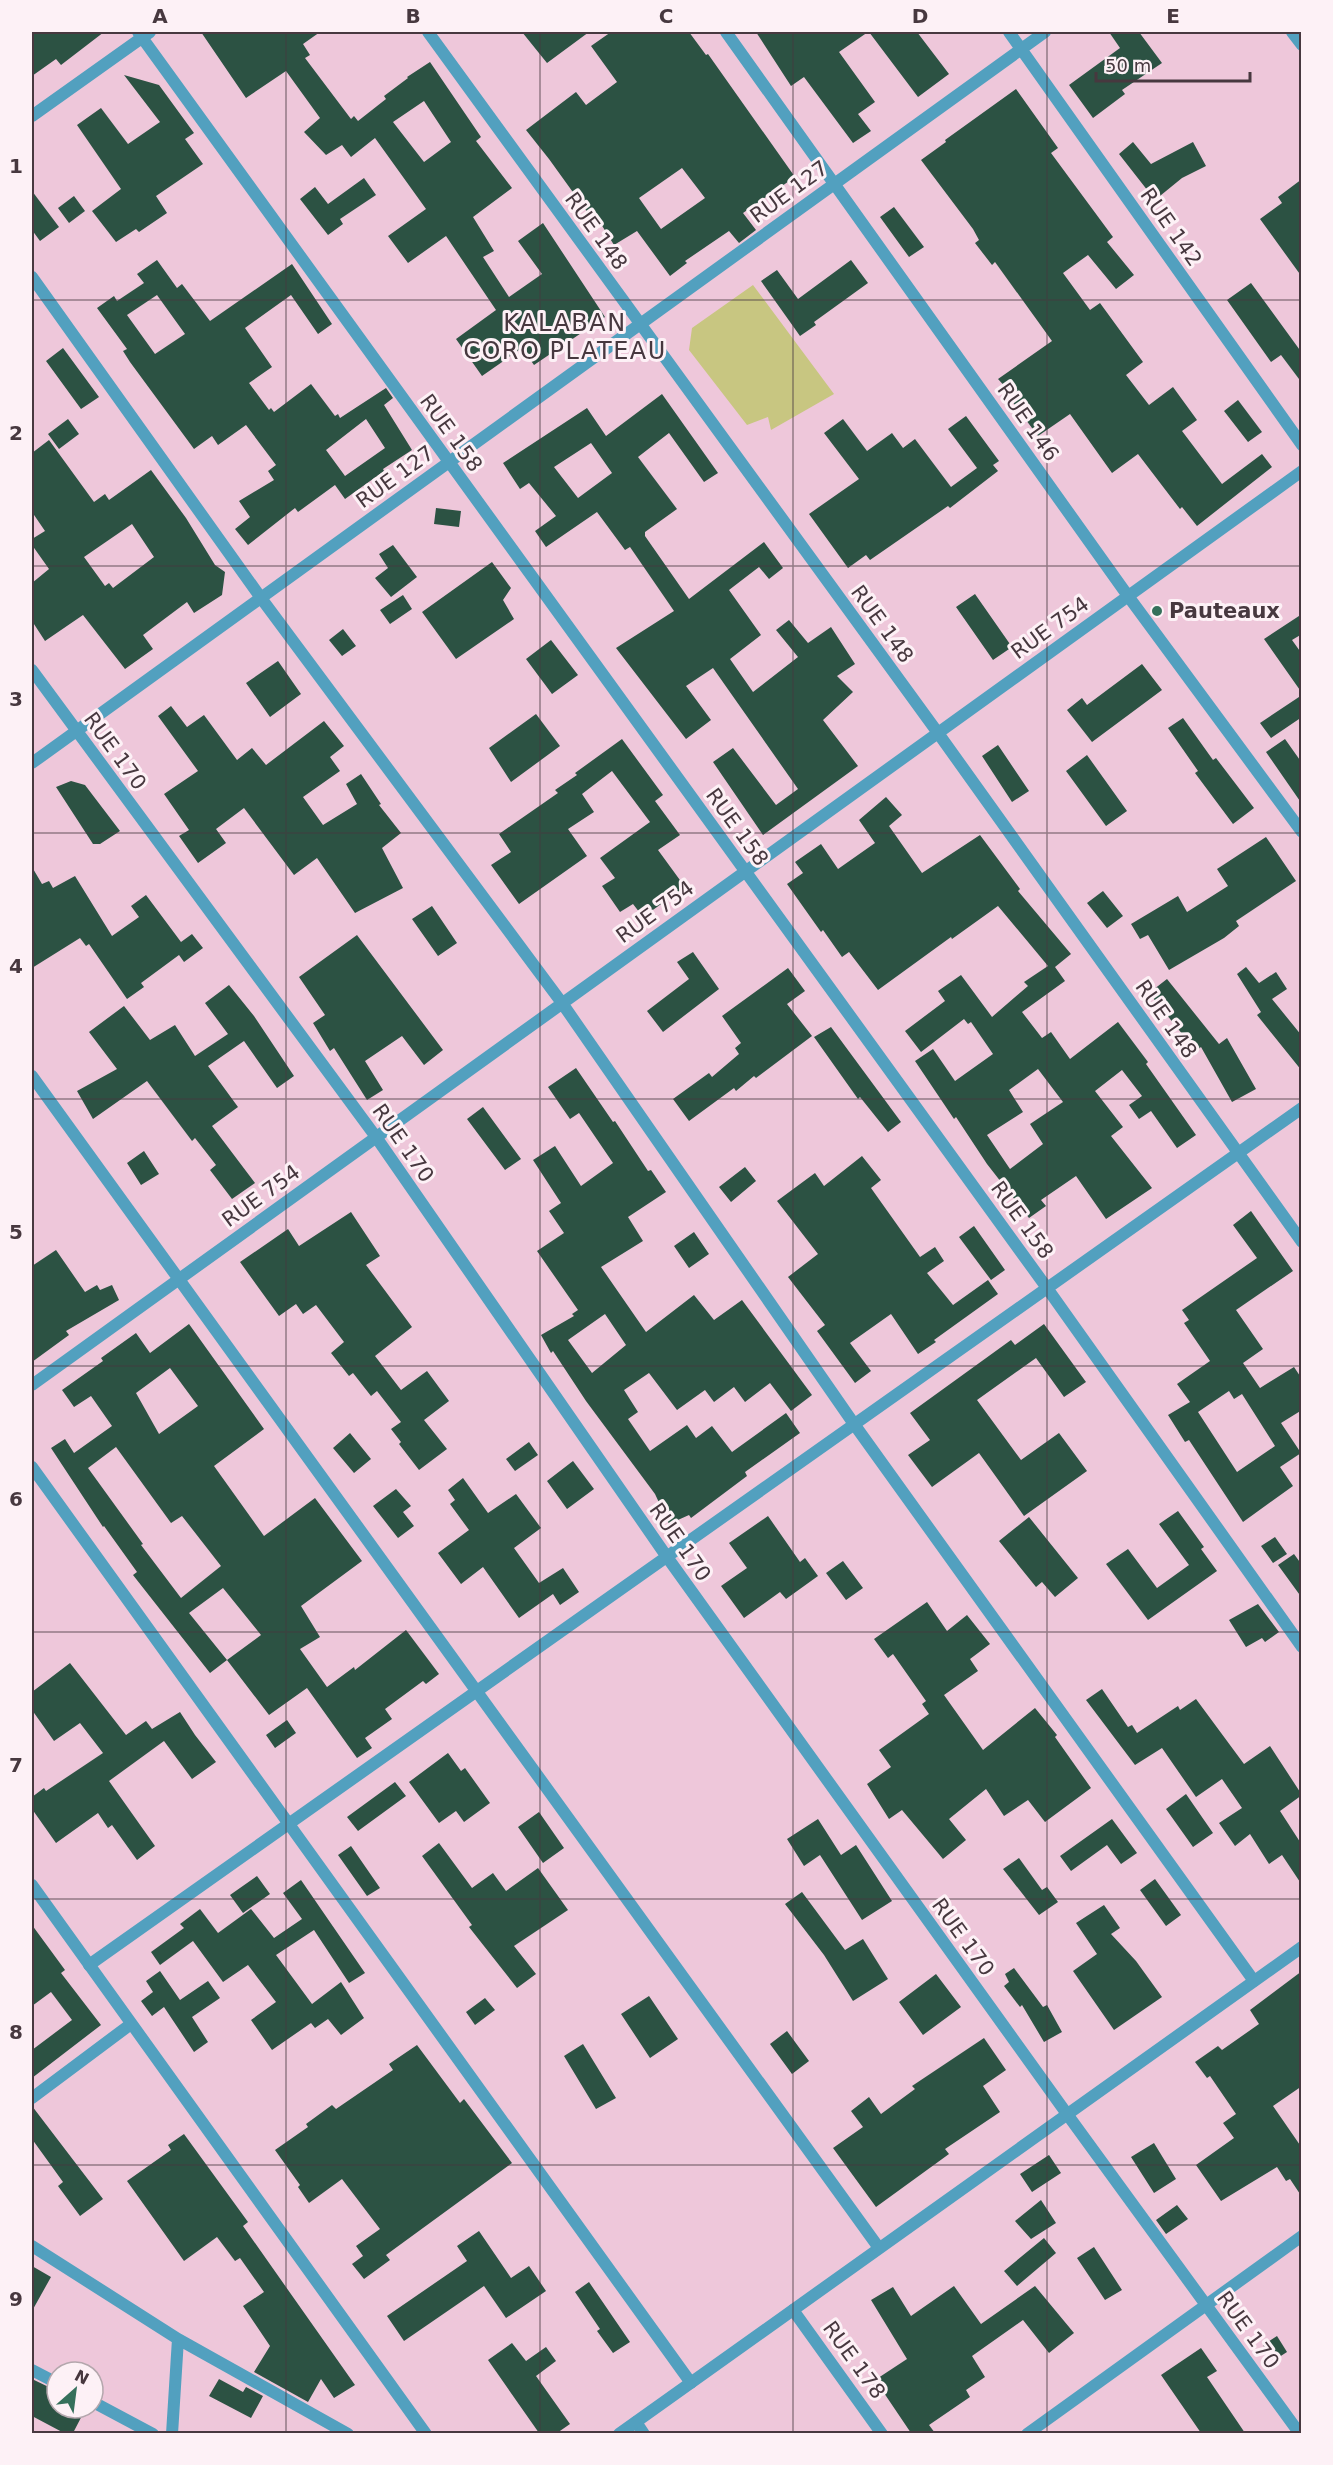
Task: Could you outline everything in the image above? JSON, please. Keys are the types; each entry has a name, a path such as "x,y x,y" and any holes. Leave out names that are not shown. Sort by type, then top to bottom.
{"street":[{"name":"RUE 148","path":"428,32 938,733 1302,1242"},
{"name":"RUE 146","path":"726,32 1128,596 1302,832"},
{"name":"RUE 142","path":"1009,32 1302,445"},
{"name":"RUE 127","path":"32,763 1045,32"},
{"path":"1292,32 1302,45"},
{"path":"32,116 143,33"},
{"name":"RUE 158","path":"143,33 448,462 1047,1287 1302,1647"},
{"path":"32,277 261,598 562,1003 854,1424 1254,1981"},
{"name":"RUE 754","path":"32,1385 1302,471"},
{"name":"RUE 170","path":"32,670 376,1137 667,1557 1067,2114 1300,2433"},
{"path":"32,1076 879,2248"},
{"path":"89,1965 1302,1108"},
{"path":"32,1467 691,2383"},
{"path":"32,1885 426,2433"},
{"path":"619,2433 1302,1947"},
{"path":"32,2098 131,2024"},
{"path":"1027,2433 1302,2236"},
{"path":"32,2246 178,2339 348,2433"},
{"name":"RUE 178","path":"793,2310 882,2433"},
{"path":"172,2433 178,2339"},
{"path":"105,2408 153,2433"},
{"path":"636,2422 644,2433"}],"shaded area":[{"path":"753,285 834,394 771,430 768,417 747,425 689,350 692,328"}],"building":[{"path":"32,32 104,32 61,65 56,59 32,76"},
{"path":"201,32 320,32 303,44 310,55 305,58 351,119 354,116 358,121 386,99 384,96 407,77 430,62 481,137 476,141 512,188 473,217 494,251 483,257 509,297 542,274 518,241 543,223 605,317 534,365 522,348 482,376 456,339 496,310 446,236 408,263 388,236 426,209 375,138 351,157 342,145 326,155 304,132 320,118 286,71 246,98","holes":["424,101 451,142 424,162 393,122"]},
{"path":"522,32 589,32 547,63"},
{"path":"611,32 689,32 706,55 708,54 795,177 743,213 756,230 739,243 729,231 685,261 687,263 670,276 637,231 614,245 601,224 598,227 526,130 576,92 586,105 617,82 591,46","holes":["682,168 705,198 661,229 639,198"]},
{"path":"756,32 868,32 839,52 875,102 858,114 871,131 853,143 804,77 791,86"},
{"path":"869,32 917,32 949,74 918,97"},
{"path":"1109,32 1139,32 1162,63 1122,90 1125,94 1093,118 1069,85 1120,48"},
{"path":"124,75 159,85 194,133 185,139 203,164 156,196 167,213 139,232 136,229 116,242 92,211 121,189 77,125 101,108 128,144 160,122"},
{"path":"1016,89 1058,148 1051,153 1113,237 1107,242 1134,275 1116,289 1088,255 1063,273 1090,310 1100,303 1143,362 1126,375 1149,405 1173,387 1197,420 1182,431 1222,484 1262,454 1272,467 1197,526 1182,507 1180,509 1138,454 1112,473 1070,414 1038,436 1005,392 1008,390 998,379 1052,341 995,262 992,265 975,243 979,240 973,229 921,160"},
{"path":"1133,142 1151,164 1193,142 1206,166 1182,178 1155,200 1119,154"},
{"path":"364,178 376,195 340,219 343,224 328,235 300,199 315,187 328,204"},
{"path":"1302,179 1302,277 1260,219 1282,203 1278,197"},
{"path":"32,191 59,227 40,241 32,230"},
{"path":"74,196 85,211 69,223 58,208"},
{"path":"894,207 924,247 909,257 880,217"},
{"path":"157,260 177,288 182,284 210,321 292,264 332,324 318,334 291,295 245,328 272,367 249,383 269,410 271,408 274,412 311,384 335,416 338,414 340,418 386,388 393,398 384,405 412,450 345,499 335,485 298,512 295,508 248,545 235,529 250,517 239,501 274,480 268,471 276,465 246,425 218,445 212,436 194,449 130,362 123,351 127,349 97,308 114,296 117,301 144,283 137,274","holes":["157,295 185,334 155,354 127,315","366,419 385,448 345,476 326,450"]},
{"path":"851,260 868,283 814,322 816,325 800,336 761,281 777,270 798,299"},
{"path":"1251,283 1302,353 1302,383 1281,355 1271,362 1227,300"},
{"path":"63,348 99,397 81,409 46,361"},
{"path":"662,394 718,473 704,482 669,433 638,457 677,509 645,532 645,536 689,599 764,542 783,568 769,579 759,567 729,590 761,635 730,659 753,692 798,657 776,630 789,620 808,643 831,627 855,664 837,676 853,692 823,720 858,766 763,835 713,762 733,748 776,805 798,789 713,668 686,686 711,720 686,739 616,648 674,611 630,547 625,550 597,512 546,547 535,531 556,516 529,483 520,489 503,463 587,408 606,436","holes":["591,443 612,473 578,498 554,467"]},
{"path":"1238,400 1262,432 1248,442 1224,411"},
{"path":"966,416 999,461 993,465 998,471 950,508 948,506 870,560 866,555 848,568 809,514 859,479 824,433 843,419 867,451 892,433 903,448 915,439 951,487 977,468 948,429"},
{"path":"68,419 79,434 59,449 48,434"},
{"path":"49,440 94,502 105,494 109,500 151,470 186,518 215,565 225,572 222,595 194,613 187,602 143,635 153,649 125,669 83,615 45,641 32,621 32,583 49,569 32,545 32,539 45,531 32,512 32,453","holes":["132,524 154,557 113,588 109,583 105,586 84,557"]},
{"path":"436,508 461,511 459,527 434,524"},
{"path":"393,545 417,577 391,597 375,578 388,568 379,554"},
{"path":"492,562 511,588 503,600 514,619 456,659 422,612"},
{"path":"975,594 1012,647 993,660 956,607"},
{"path":"403,595 412,609 390,624 380,610"},
{"path":"1302,614 1302,634 1292,640 1302,654 1302,693 1264,639"},
{"path":"343,629 356,646 342,656 329,640"},
{"path":"551,640 578,675 552,694 526,659"},
{"path":"278,661 301,694 270,717 246,683"},
{"path":"1142,664 1162,690 1092,742 1067,710 1082,698 1087,705"},
{"path":"1302,695 1302,717 1271,738 1260,723"},
{"path":"171,706 187,727 204,715 237,760 252,748 266,765 324,721 344,746 330,757 340,771 303,797 323,825 357,804 346,784 361,774 381,804 379,805 401,833 382,848 403,888 355,913 317,858 294,875 244,808 216,829 226,843 198,863 179,836 189,830 164,794 198,771 158,716"},
{"path":"536,714 560,746 511,782 489,748"},
{"path":"1183,718 1213,760 1216,758 1254,808 1233,824 1195,773 1198,771 1168,728"},
{"path":"622,739 663,795 655,801 680,835 658,850 685,887 643,917 633,904 620,912 602,886 615,878 600,858 650,822 612,771 582,794 594,812 568,829 587,856 519,904 491,865 511,852 499,834 558,793 555,790 577,775 575,773"},
{"path":"1285,739 1302,763 1302,804 1266,752"},
{"path":"998,745 1029,791 1012,802 982,756"},
{"path":"1087,755 1127,811 1106,826 1066,771"},
{"path":"71,781 85,785 120,831 100,844 93,844 56,787"},
{"path":"886,797 902,815 889,826 922,873 980,835 1020,889 1018,891 1071,954 1055,967 1065,981 1022,1012 1042,1038 1051,1032 1070,1059 1118,1022 1148,1062 1146,1064 1196,1135 1177,1148 1151,1111 1139,1119 1129,1105 1142,1096 1122,1070 1095,1091 1123,1127 1111,1136 1152,1188 1106,1219 1076,1176 1041,1200 1046,1206 1029,1218 987,1164 956,1117 954,1119 915,1061 933,1049 955,1081 993,1054 971,1022 968,1024 964,1019 921,1052 905,1031 945,1001 938,991 961,975 992,1017 1028,986 1024,982 1048,966 998,906 878,990 849,952 842,957 787,884 803,873 795,862 821,844 838,869 875,843 859,820","holes":["1038,1069 1063,1102 1030,1124 1043,1144 1010,1169 987,1135 1023,1112 1009,1090"]},
{"path":"1266,837 1296,881 1236,921 1239,926 1224,938 1169,970 1148,935 1140,939 1131,924 1178,896 1187,912 1228,886 1217,869"},
{"path":"32,867 42,884 49,881 53,888 75,876 112,936 139,917 131,906 146,895 181,942 192,934 203,948 184,962 179,955 141,983 144,987 127,999 89,944 86,946 80,938 32,968"},
{"path":"1103,891 1123,916 1107,928 1087,903"},
{"path":"432,906 457,943 438,956 412,919"},
{"path":"357,935 443,1050 424,1065 402,1036 365,1061 383,1090 367,1100 334,1048 330,1051 313,1023 325,1015 299,977"},
{"path":"693,952 719,989 663,1032 647,1011 689,979 677,962"},
{"path":"1246,967 1259,983 1276,972 1287,989 1272,999 1302,1036 1302,1071 1257,1015 1261,1012 1237,974"},
{"path":"788,968 805,991 787,1004 812,1036 756,1078 754,1076 736,1091 734,1088 689,1121 673,1099 709,1073 712,1077 739,1054 735,1048 741,1043 722,1016"},
{"path":"1167,979 1219,1044 1227,1038 1256,1089 1232,1102 1201,1047 1196,1051 1149,993"},
{"path":"229,985 254,1016 294,1076 277,1088 244,1041 208,1066 238,1107 212,1126 255,1183 232,1199 210,1170 216,1165 195,1138 192,1141 147,1081 93,1119 77,1091 117,1069 89,1032 124,1006 150,1040 175,1025 195,1056 228,1034 205,1003"},
{"path":"831,1027 901,1122 888,1132 860,1097 858,1099 814,1037"},
{"path":"576,1068 648,1171 651,1170 666,1192 628,1217 643,1241 601,1267 646,1332 694,1295 714,1320 742,1300 812,1395 791,1411 770,1383 745,1402 734,1387 714,1402 705,1390 677,1410 649,1373 624,1390 638,1412 628,1419 650,1451 687,1425 696,1438 712,1426 732,1452 786,1413 800,1433 745,1472 747,1476 691,1518 689,1515 669,1524 655,1494 586,1401 553,1351 551,1353 541,1335 574,1316 572,1314 578,1310 537,1251 564,1233 549,1211 561,1203 533,1160 555,1146 581,1186 613,1163 579,1113 570,1119 548,1087","holes":["605,1314 626,1345 592,1373 568,1340"]},
{"path":"483,1107 521,1159 505,1170 467,1119"},
{"path":"144,1151 159,1174 141,1185 127,1163"},
{"path":"862,1156 881,1180 871,1188 920,1257 935,1247 944,1261 927,1273 953,1305 988,1280 998,1294 918,1354 891,1314 850,1343 871,1371 855,1383 817,1331 825,1325 788,1277 818,1254 777,1201 815,1173 824,1186"},
{"path":"745,1167 756,1181 731,1202 719,1187"},
{"path":"1251,1211 1293,1271 1236,1310 1263,1349 1243,1363 1260,1388 1294,1367 1302,1379 1302,1410 1281,1423 1301,1453 1280,1467 1293,1486 1243,1522 1189,1440 1185,1442 1168,1415 1190,1402 1177,1384 1210,1361 1184,1323 1189,1320 1182,1310 1257,1258 1233,1225","holes":["1229,1391 1234,1399 1242,1394 1275,1446 1237,1472 1198,1412"]},
{"path":"351,1212 380,1256 366,1265 412,1327 375,1356 401,1390 427,1371 449,1401 424,1420 447,1449 419,1470 399,1444 401,1442 391,1429 401,1422 377,1391 371,1396 353,1373 349,1376 331,1353 344,1342 316,1305 303,1314 296,1304 279,1316 240,1262 288,1229 299,1246"},
{"path":"974,1226 1005,1270 991,1280 959,1237"},
{"path":"694,1232 709,1254 689,1268 674,1246"},
{"path":"56,1250 85,1292 97,1285 100,1290 112,1285 119,1300 66,1331 69,1335 32,1362 32,1266"},
{"path":"189,1324 264,1429 214,1466 264,1536 315,1498 362,1561 301,1606 320,1637 300,1649 327,1687 354,1667 355,1670 406,1630 439,1674 426,1684 423,1681 385,1709 392,1719 365,1738 372,1748 357,1758 307,1688 269,1715 227,1660 210,1673 133,1575 137,1572 103,1527 51,1448 65,1439 74,1453 112,1426 91,1396 74,1407 62,1390 103,1361 101,1358 136,1333 150,1353","holes":["170,1368 198,1406 159,1434 136,1393","116,1447 171,1523 182,1516 221,1566 181,1598 88,1468","223,1588 261,1635 227,1660 189,1613"]},
{"path":"1044,1324 1086,1382 1064,1397 1036,1358 977,1400 1021,1460 1059,1433 1087,1471 1024,1516 979,1453 932,1487 908,1455 930,1440 910,1413 1011,1340 1015,1345"},
{"path":"350,1433 371,1459 354,1473 333,1448"},
{"path":"529,1442 538,1455 515,1471 506,1459"},
{"path":"573,1461 594,1489 567,1509 547,1481"},
{"path":"463,1478 488,1513 516,1494 541,1528 514,1548 539,1583 563,1568 579,1592 560,1605 553,1594 519,1618 483,1567 461,1584 438,1553 469,1530 450,1504 455,1500 448,1490"},
{"path":"396,1489 411,1506 403,1512 414,1526 398,1538 373,1506"},
{"path":"1178,1511 1204,1547 1201,1549 1217,1571 1148,1620 1106,1564 1128,1549 1157,1588 1189,1565 1159,1524"},
{"path":"768,1516 800,1562 805,1558 818,1576 786,1599 780,1592 744,1618 721,1586 747,1568 729,1543"},
{"path":"1029,1517 1078,1578 1055,1597 1042,1582 1036,1587 999,1541"},
{"path":"1275,1537 1287,1554 1273,1563 1261,1546"},
{"path":"1294,1554 1302,1565 1302,1598 1278,1565"},
{"path":"843,1561 863,1588 846,1600 826,1573"},
{"path":"927,1602 947,1631 967,1615 990,1644 970,1659 978,1671 944,1695 983,1750 1035,1708 1057,1735 1055,1737 1091,1788 1045,1822 1028,1800 1004,1816 986,1789 949,1819 966,1840 943,1859 902,1810 889,1819 867,1784 891,1767 879,1750 929,1714 922,1704 926,1701 893,1654 888,1658 874,1639"},
{"path":"1258,1604 1279,1632 1265,1642 1262,1638 1246,1647 1229,1620"},
{"path":"70,1663 126,1735 146,1721 152,1729 180,1712 216,1762 192,1779 164,1741 109,1781 155,1846 137,1860 112,1825 108,1828 98,1813 56,1843 32,1809 32,1797 44,1788 46,1791 103,1753 80,1723 54,1741 32,1710 32,1692"},
{"path":"1102,1689 1128,1727 1132,1725 1137,1733 1178,1706 1180,1710 1196,1699 1244,1764 1270,1746 1302,1795 1280,1811 1302,1845 1302,1885 1282,1855 1269,1864 1250,1834 1235,1846 1219,1823 1242,1808 1222,1779 1196,1797 1162,1748 1135,1765 1086,1700"},
{"path":"287,1720 296,1733 275,1748 266,1735"},
{"path":"448,1753 461,1771 465,1768 490,1803 464,1822 456,1811 439,1823 409,1782"},
{"path":"395,1782 406,1796 358,1831 347,1817"},
{"path":"1186,1794 1213,1833 1193,1847 1166,1809"},
{"path":"539,1812 564,1848 543,1863 518,1827"},
{"path":"818,1819 841,1855 856,1845 892,1901 862,1920 820,1855 804,1866 787,1839"},
{"path":"1112,1819 1137,1853 1121,1864 1107,1845 1071,1871 1060,1856"},
{"path":"439,1843 472,1888 493,1873 506,1891 538,1868 568,1910 514,1946 536,1974 517,1988 469,1927 472,1925 422,1856"},
{"path":"351,1846 380,1888 367,1896 338,1855"},
{"path":"1019,1858 1042,1890 1047,1887 1058,1902 1039,1915 1003,1869"},
{"path":"257,1876 270,1894 243,1913 230,1895"},
{"path":"1155,1879 1181,1915 1166,1926 1140,1890"},
{"path":"301,1880 365,1973 349,1983 314,1930 276,1955 312,2004 341,1982 364,2018 341,2035 328,2019 315,2028 311,2023 272,2050 251,2020 276,2002 248,1965 223,1982 193,1941 160,1965 151,1952 184,1928 180,1924 200,1909 218,1933 251,1909 274,1938 302,1919 283,1893"},
{"path":"802,1892 845,1950 863,1939 888,1979 853,2001 824,1955 785,1904"},
{"path":"1104,1905 1120,1928 1111,1934 1136,1961 1162,1997 1114,2030 1073,1971 1097,1954 1076,1923"},
{"path":"32,1925 65,1970 61,1973 101,2025 32,2078 32,2050 72,2020 51,1992 32,2006"},
{"path":"1014,1968 1043,2007 1047,2005 1062,2032 1044,2042 1022,2005 1020,2007 1004,1986 1009,1982 1005,1974"},
{"path":"160,1971 180,2000 208,1981 220,1998 192,2017 208,2042 194,2052 164,2007 152,2016 141,2001 153,1992 146,1981"},
{"path":"1302,1971 1302,2086 1273,2106 1302,2148 1302,2197 1290,2179 1286,2181 1277,2167 1221,2201 1196,2165 1234,2138 1223,2123 1236,2114 1210,2076 1207,2078 1195,2062 1218,2046 1222,2050 1259,2024 1250,2010"},
{"path":"936,1974 961,2007 923,2035 899,2002"},
{"path":"649,1996 678,2039 650,2058 621,2014"},
{"path":"485,1998 495,2010 475,2025 466,2012"},
{"path":"787,2031 809,2061 792,2074 770,2044"},
{"path":"984,2038 1006,2070 983,2086 1000,2112 945,2149 949,2154 876,2207 833,2148 863,2127 851,2111 869,2097 881,2114 915,2089 912,2086"},
{"path":"583,2044 616,2098 596,2109 564,2056"},
{"path":"417,2045 460,2103 464,2099 512,2163 386,2255 390,2260 364,2279 352,2264 363,2256 356,2246 380,2229 342,2179 309,2203 298,2187 300,2185 275,2150 308,2127 306,2124 332,2105 336,2109 393,2070 389,2064"},
{"path":"32,2106 103,2199 80,2216 58,2186 63,2182 32,2139"},
{"path":"184,2134 248,2222 243,2226 355,2385 334,2398 321,2379 308,2402 254,2372 270,2346 243,2306 264,2292 240,2258 235,2261 217,2237 184,2261 127,2181 171,2150 168,2145"},
{"path":"1154,2143 1176,2179 1154,2193 1131,2157"},
{"path":"1049,2155 1061,2173 1032,2192 1020,2174"},
{"path":"1041,2200 1056,2223 1031,2239 1015,2221"},
{"path":"1177,2205 1188,2219 1166,2234 1156,2220"},
{"path":"479,2231 511,2278 529,2266 546,2291 506,2318 484,2286 404,2341 387,2316 467,2261 457,2246"},
{"path":"1044,2238 1056,2253 1017,2286 1004,2271"},
{"path":"1094,2247 1122,2290 1105,2300 1077,2258"},
{"path":"32,2266 51,2277 32,2311"},
{"path":"589,2282 630,2342 613,2353 597,2331 600,2329 575,2292"},
{"path":"954,2286 981,2324 1035,2286 1074,2333 1049,2353 1023,2320 972,2356 985,2377 966,2390 970,2397 929,2425 935,2433 911,2433 884,2393 881,2395 872,2382 907,2359 871,2300 893,2287 911,2316"},
{"path":"1277,2336 1287,2352 1273,2361 1263,2345"},
{"path":"512,2343 526,2361 546,2347 556,2361 536,2376 570,2424 557,2433 539,2433 488,2360"},
{"path":"1201,2348 1217,2371 1207,2377 1245,2433 1201,2433 1161,2375"},
{"path":"32,2379 45,2385 45,2420 80,2420 73,2433 64,2433 32,2416"},
{"path":"219,2379 243,2392 246,2387 263,2396 251,2418 209,2396"}],"place":[{"name":"Pauteaux","path":"1157,611"}],"district":[{"name":"KALABAN CORO PLATEAU","path":"565,337"}]}
